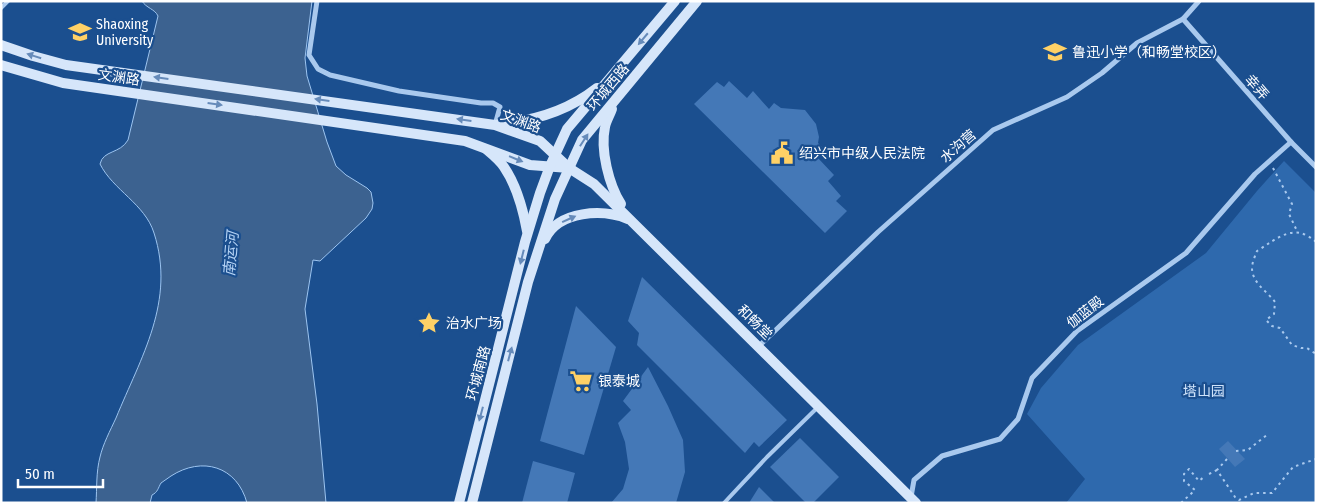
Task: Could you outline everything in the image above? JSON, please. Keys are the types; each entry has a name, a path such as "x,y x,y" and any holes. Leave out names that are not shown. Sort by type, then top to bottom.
{"street":[{"path":"317,1 309,55 318,69 330,75 399,91 481,103 493,103 500,107 495,125 518,122 549,114 572,104 594,90 613,74"},
{"name":"环城西路","path":"540,193 567,129 675,1"},
{"name":"环城西路","path":"555,199 582,140 697,1"},
{"name":"水沟营","path":"759,346 878,232 993,130 1067,97 1102,73 1137,43 1183,19 1199,1"},
{"name":"幸弄","path":"1183,19 1291,142 1316,167"},
{"name":"文渊路","path":"1,45 33,56 66,64 495,125 540,141 569,168"},
{"name":"文渊路","path":"1,65 63,83 465,141 530,165 569,168"},
{"path":"626,86 612,109 605,127 604,148 608,175 616,196 631,220"},
{"name":"伽蓝殿","path":"913,500 914,480 942,456 1000,439 1018,420 1032,378 1077,331 1186,253 1255,174 1291,142"},
{"path":"485,147 504,166 514,185 523,208 528,234"},
{"name":"和畅堂","path":"569,168 594,184 913,500"},
{"name":"环城南路","path":"458,503 540,193"},
{"name":"环城南路","path":"472,503 526,291 555,199"},
{"path":"538,253 547,234 571,217 592,213 615,214 631,220"}],"lane":[{"path":"1,8 8,1"},
{"path":"724,503 819,406"}],"path":[{"path":"1270,161 1292,204 1289,214 1297,232"},
{"path":"1316,242 1309,236 1297,232 1287,234 1257,252 1252,268 1256,283 1275,302 1274,314 1266,320 1272,326 1280,328 1292,345 1307,348 1316,354"},
{"path":"1236,451 1248,450 1268,434"},
{"path":"1209,474 1217,470 1227,459"},
{"path":"1217,470 1239,500 1254,493 1272,494 1293,467 1316,459"},
{"path":"1181,503 1195,490 1184,481 1184,474 1189,469 1199,481 1205,476"}],"green space":[{"name":"塔山园","path":"1284,161 1316,193 1316,503 1066,503 1085,479 1027,414 1041,388 1078,345 1206,253"}],"water":[{"name":"南运河","path":"142,1 312,1 305,58 307,76 336,166 371,192 373,203 372,209 366,218 320,261 313,260 305,309 317,404 326,503 247,503 242,490 235,480 217,468 206,466 183,470 171,476 161,483 157,491 152,495 150,503 96,503 101,452 145,351 153,328 161,282 160,258 150,223 136,205 113,182 100,164 105,156 121,148 128,140 158,16"}],"building":[{"name":"绍兴市中级人民法院","path":"729,81 747,98 753,91 769,109 774,103 781,108 805,110 816,124 819,137 818,143 824,149 817,157 834,175 828,181 841,196 836,201 847,211 825,233 694,104 717,82 724,87"},
{"path":"642,277 787,420 759,447 754,442 745,453 637,345 639,333 628,321"},
{"path":"576,306 616,347 584,455 540,441"},
{"path":"648,367 683,440 685,472 676,503 611,503 623,489 629,469 625,442 618,423 631,410 623,401"},
{"path":"800,438 839,477 813,503 806,503 770,467"},
{"path":"1228,441 1245,459 1235,467 1219,449"},
{"path":"533,461 575,473 567,503 522,503"},
{"path":"759,487 775,503 749,503"}],"place":[{"name":"Shaoxing University","path":"80,32"},
{"name":"鲁迅小学（和畅堂校区）","path":"1055,52"},
{"name":"绍兴市中级人民法院","path":"782,153"},
{"name":"治水广场","path":"429,323"},
{"name":"银泰城","path":"581,381"}]}
